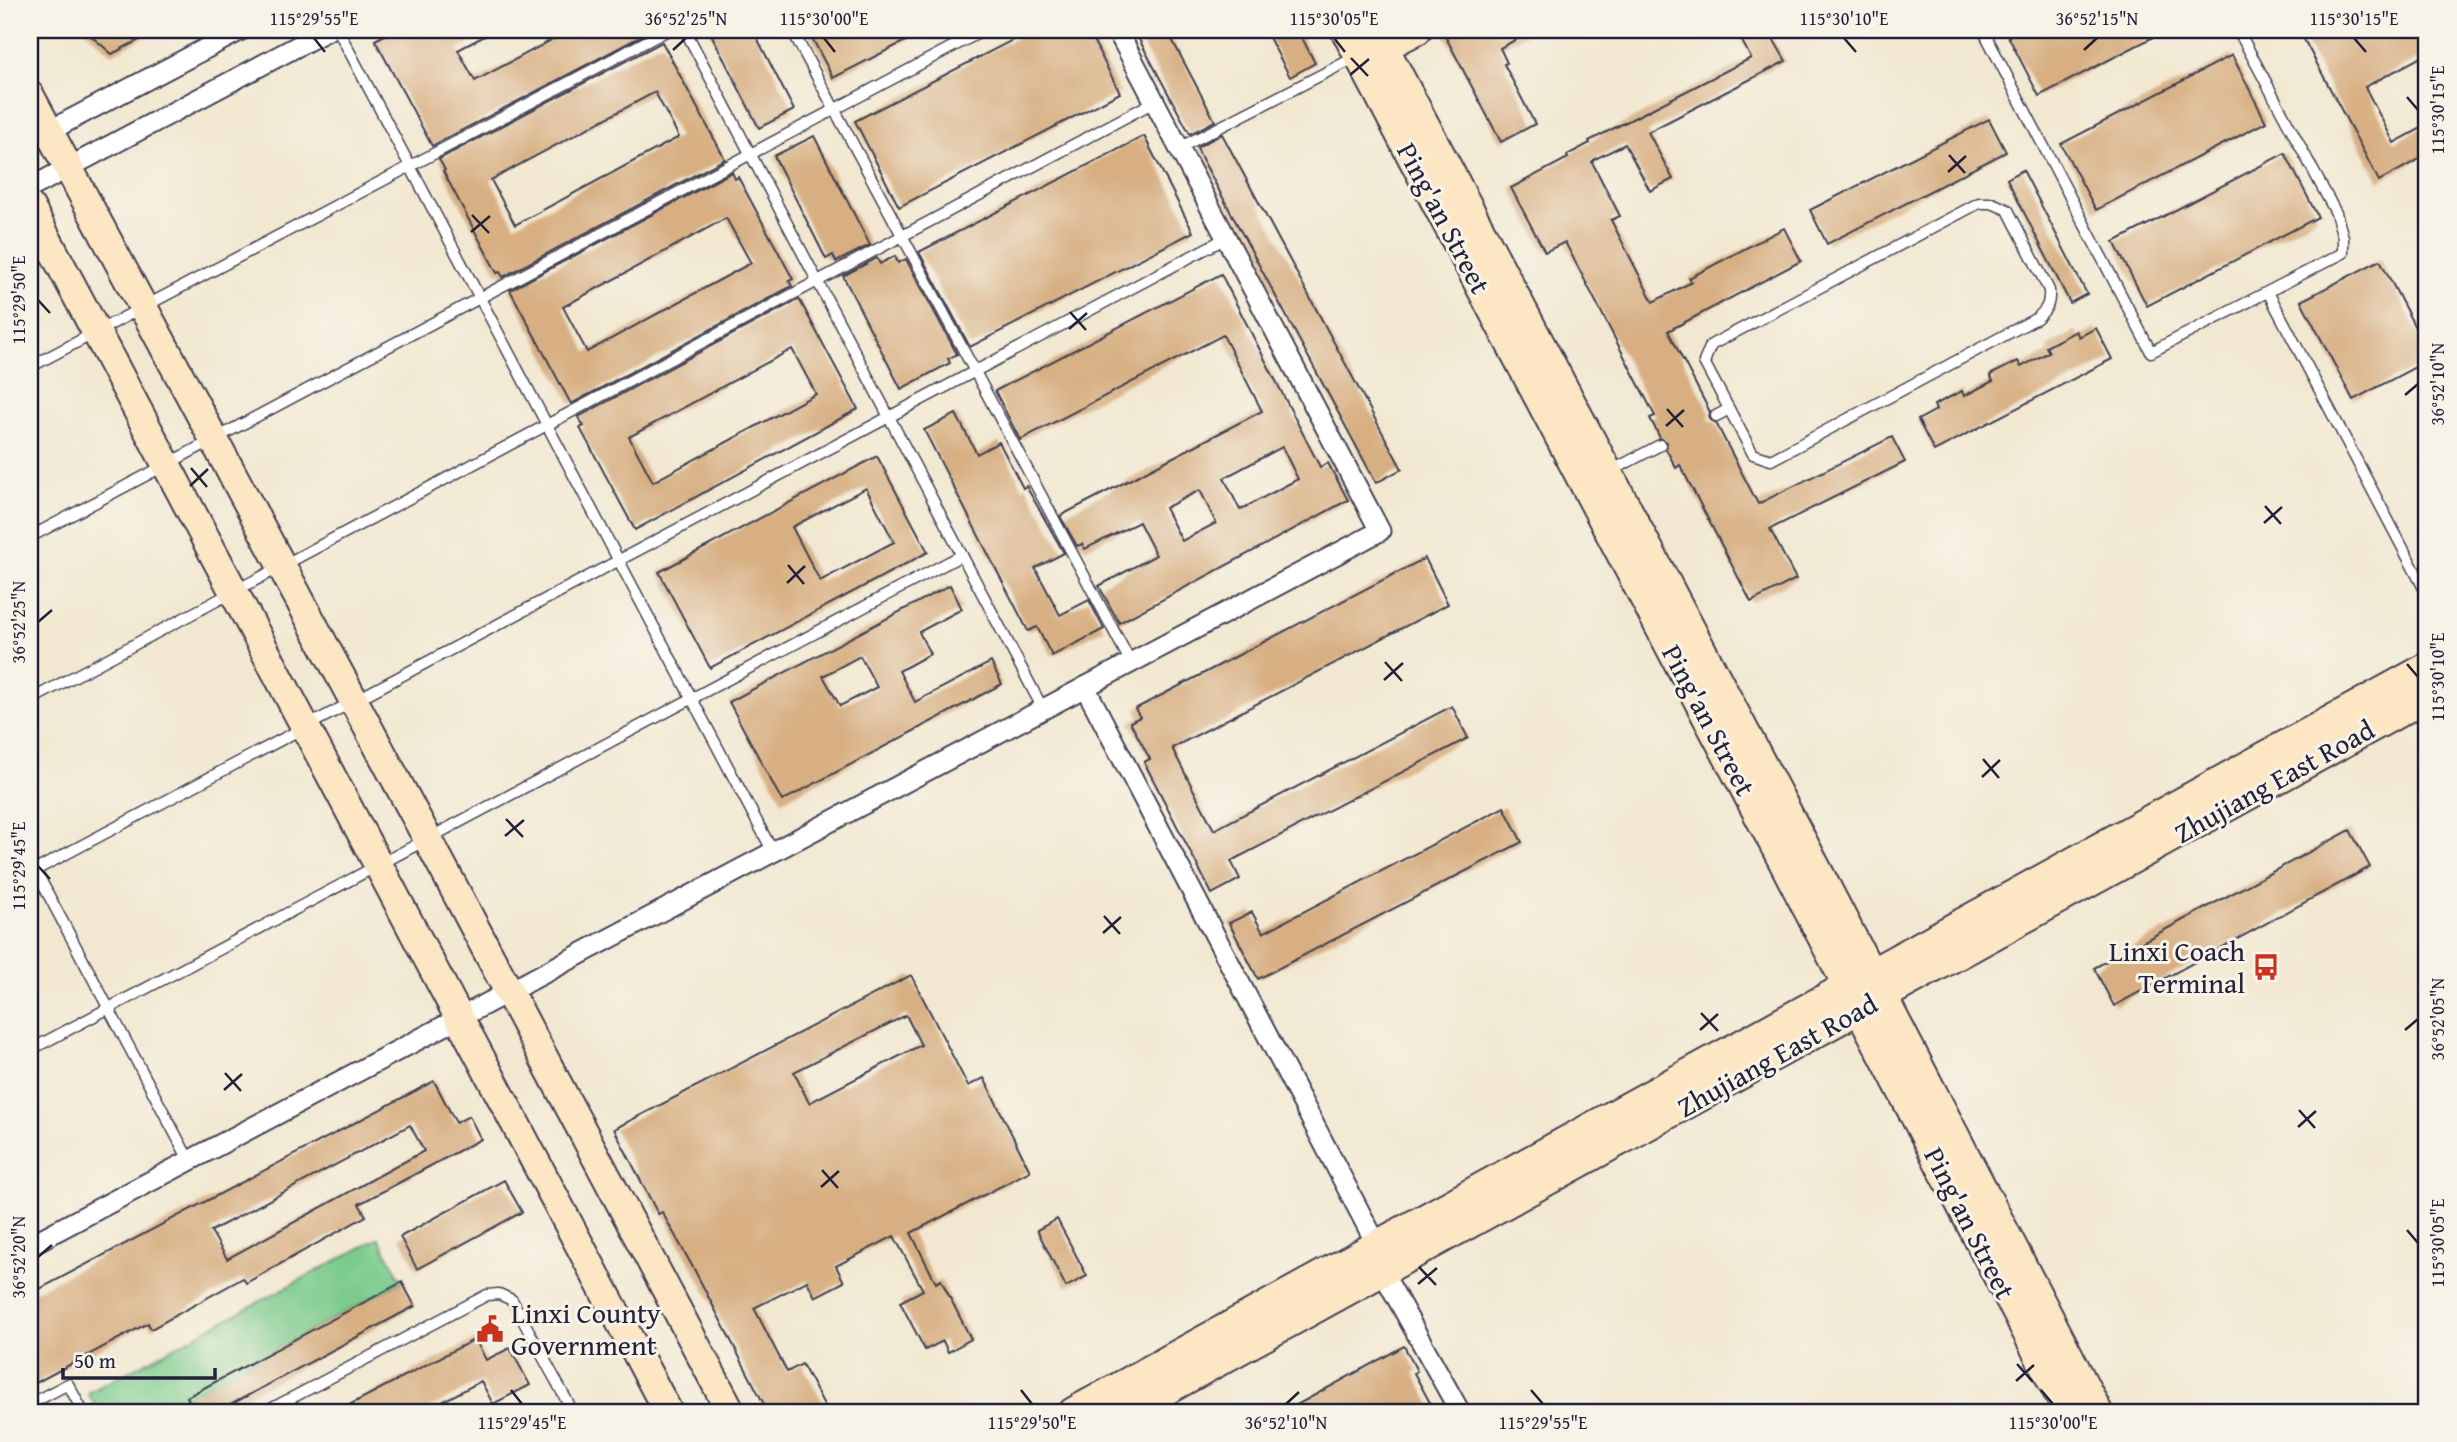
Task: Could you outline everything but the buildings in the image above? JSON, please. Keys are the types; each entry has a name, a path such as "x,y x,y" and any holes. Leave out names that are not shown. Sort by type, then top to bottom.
{"main road":[{"name":"Ping'an Street","path":"1345,30 1372,44 1608,472 1864,989 2068,1412"},
{"path":"1372,44 1417,30"},
{"name":"Ping'an Street","path":"1372,44 1864,989 2098,1412"},
{"path":"30,96 39,136 68,168 731,1412"},
{"path":"30,207 668,1412"},
{"name":"Zhujiang East Road","path":"1864,989 2427,667"},
{"name":"Zhujiang East Road","path":"1864,989 2427,697"},
{"path":"1127,1412 1380,1258 1864,989"},
{"path":"1073,1412 1380,1258"}],"street":[{"path":"39,136 241,30"},
{"path":"30,188 328,30"},
{"path":"30,1245 1380,531 1117,30"},
{"path":"1085,687 1460,1412"}],"lane":[{"path":"338,30 773,852"},
{"path":"30,367 668,30"},
{"path":"685,30 1043,709"},
{"path":"792,30 1131,663"},
{"path":"30,537 984,30"},
{"path":"1983,30 2151,352 2343,253 2343,237 2336,213 2238,30"},
{"path":"1179,148 1372,44"},
{"path":"30,700 1154,102"},
{"path":"1979,203 1992,203 2008,210 2049,290 2050,301 2046,310 2037,318 1771,460 1753,454 1729,409 1704,362 1711,345 1979,203"},
{"path":"33,872 1227,238"},
{"path":"2269,292 2427,594"},
{"path":"1716,416 1729,409"},
{"path":"1608,472 1660,445"},
{"path":"30,1050 962,555"},
{"path":"30,860 33,872 189,1160"},
{"path":"265,1412 486,1294 499,1294 512,1300 573,1412"},
{"path":"30,1404 68,1384 83,1412"}],"green space":[{"path":"379,1238 402,1282 160,1412 99,1412 88,1393"}],"place":[{"name":"Linxi Coach Terminal","path":"2266,967"},
{"name":"Linxi County Government","path":"490,1329"}]}
